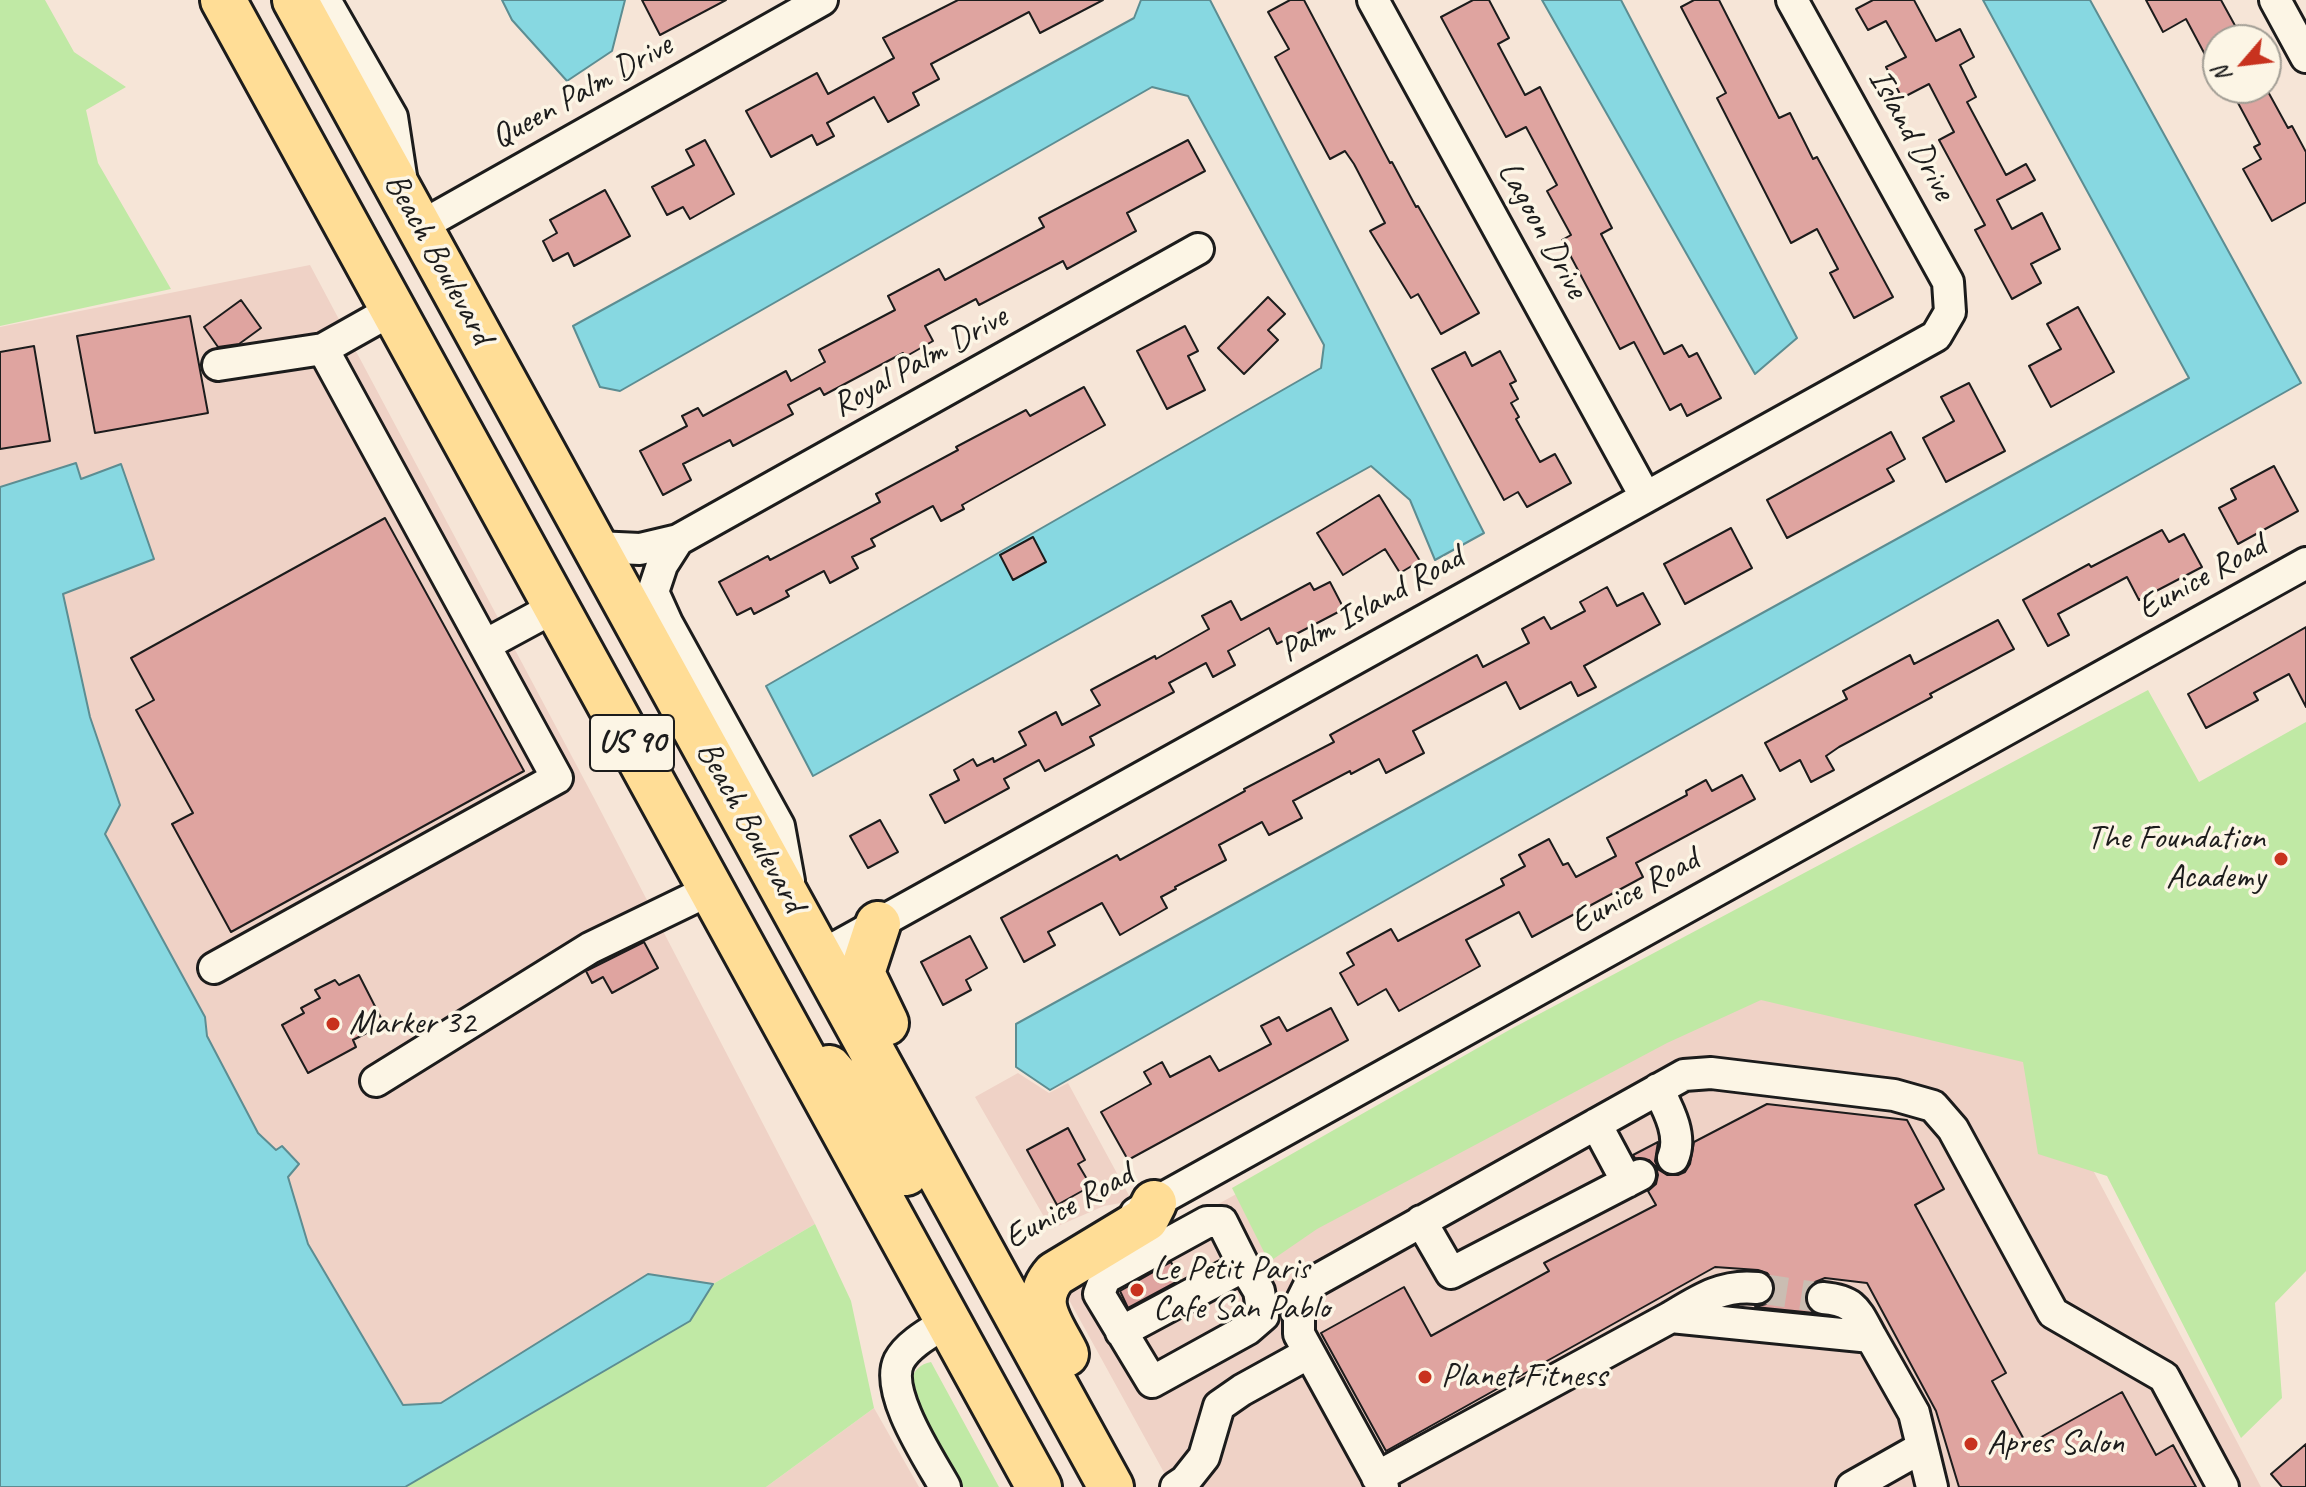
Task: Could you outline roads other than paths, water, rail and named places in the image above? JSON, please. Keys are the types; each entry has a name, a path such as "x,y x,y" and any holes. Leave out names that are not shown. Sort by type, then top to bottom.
{"highway":[{"name":"US 90","path":"223,0 1039,1487"},
{"path":"247,0 366,207 389,219 413,212"},
{"name":"Beach Boulevard","path":"295,0 1002,1287 1097,1478"},
{"path":"394,309 421,311 448,323 530,474 588,532"},
{"path":"600,685 645,719 769,941 791,951 820,956"},
{"path":"878,924 862,973 871,996 974,1178 977,1242"},
{"path":"800,1050 828,1066 878,1124 965,1274 978,1283 1002,1287"},
{"path":"1097,1478 1101,1420 1051,1323 1043,1304 1043,1292 1055,1274 1146,1219 1154,1203"},
{"path":"947,1322 975,1328 989,1337 1042,1437 1097,1478"}],"street":[{"path":"325,0 392,117 413,212"},
{"name":"Queen Palm Drive","path":"413,212 822,0"},
{"name":"Lagoon Drive","path":"1373,0 1645,496"},
{"name":"Island Drive","path":"1792,0 1938,261 1948,282 1950,312"},
{"path":"2275,0 2306,57"},
{"name":"Royal Palm Drive","path":"588,532 640,549 678,540 1198,249"},
{"path":"218,365 323,349 394,309"},
{"name":"Palm Island Road","path":"820,956 1936,336 1950,312"},
{"path":"214,968 557,778 323,349"},
{"path":"678,540 662,565 653,592 779,826 793,906"},
{"name":"Eunice Road","path":"1002,1287 2306,563"},
{"path":"485,645 557,606"},
{"path":"376,1081 590,948 712,889"},
{"path":"1757,1288 1739,1286 1707,1295 1380,1482 1299,1334 1299,1306 1310,1284 1684,1075 1711,1073 1894,1095 1933,1106 1953,1129 2053,1313 2164,1377 2223,1487"},
{"path":"1658,1089 1674,1127 1677,1149 1673,1158"},
{"path":"1421,1221 1451,1273 1633,1178 1596,1124"},
{"path":"1207,1222 1222,1222 1244,1266 1259,1291 1263,1316 1228,1341 1152,1382 1099,1294 1105,1278 1207,1222"},
{"path":"1121,1332 1244,1266"},
{"path":"1823,1298 1841,1300 1855,1307 1914,1413 1927,1485"},
{"path":"1671,1317 1871,1337"},
{"path":"945,1487 900,1402 896,1379 899,1362 915,1344 947,1322"},
{"path":"1228,1341 1251,1385"},
{"path":"1176,1487 1185,1481 1204,1457 1219,1406 1309,1353"},
{"path":"1852,1487 1921,1448"}],"water":[{"path":"502,0 625,0 612,51 567,81 512,20"},
{"path":"1141,0 1210,0 1484,533 1435,560 1410,500 1371,466 813,776 766,686 1321,368 1324,345 1188,96 1152,87 620,391 600,387 573,326 1134,18"},
{"path":"1542,0 1621,0 1797,338 1755,374"},
{"path":"1983,0 2090,0 2301,383 1050,1090 1016,1067 1016,1024 2189,378"},
{"path":"76,463 81,479 121,464 154,559 63,594 90,717 120,805 105,834 205,1017 207,1036 258,1133 276,1150 282,1146 299,1164 288,1177 308,1244 403,1405 441,1403 648,1274 713,1284 690,1321 405,1487 0,1487 0,487"}],"tunnel":[{"path":"1757,1288 1823,1298"}],"place":[{"name":"The Foundation Academy","path":"2281,859"},
{"name":"Marker 32","path":"333,1024"},
{"name":"Le Petit Paris Cafe San Pablo","path":"1137,1290"},
{"name":"Planet Fitness","path":"1425,1377"},
{"name":"Apres Salon","path":"1971,1444"}]}
